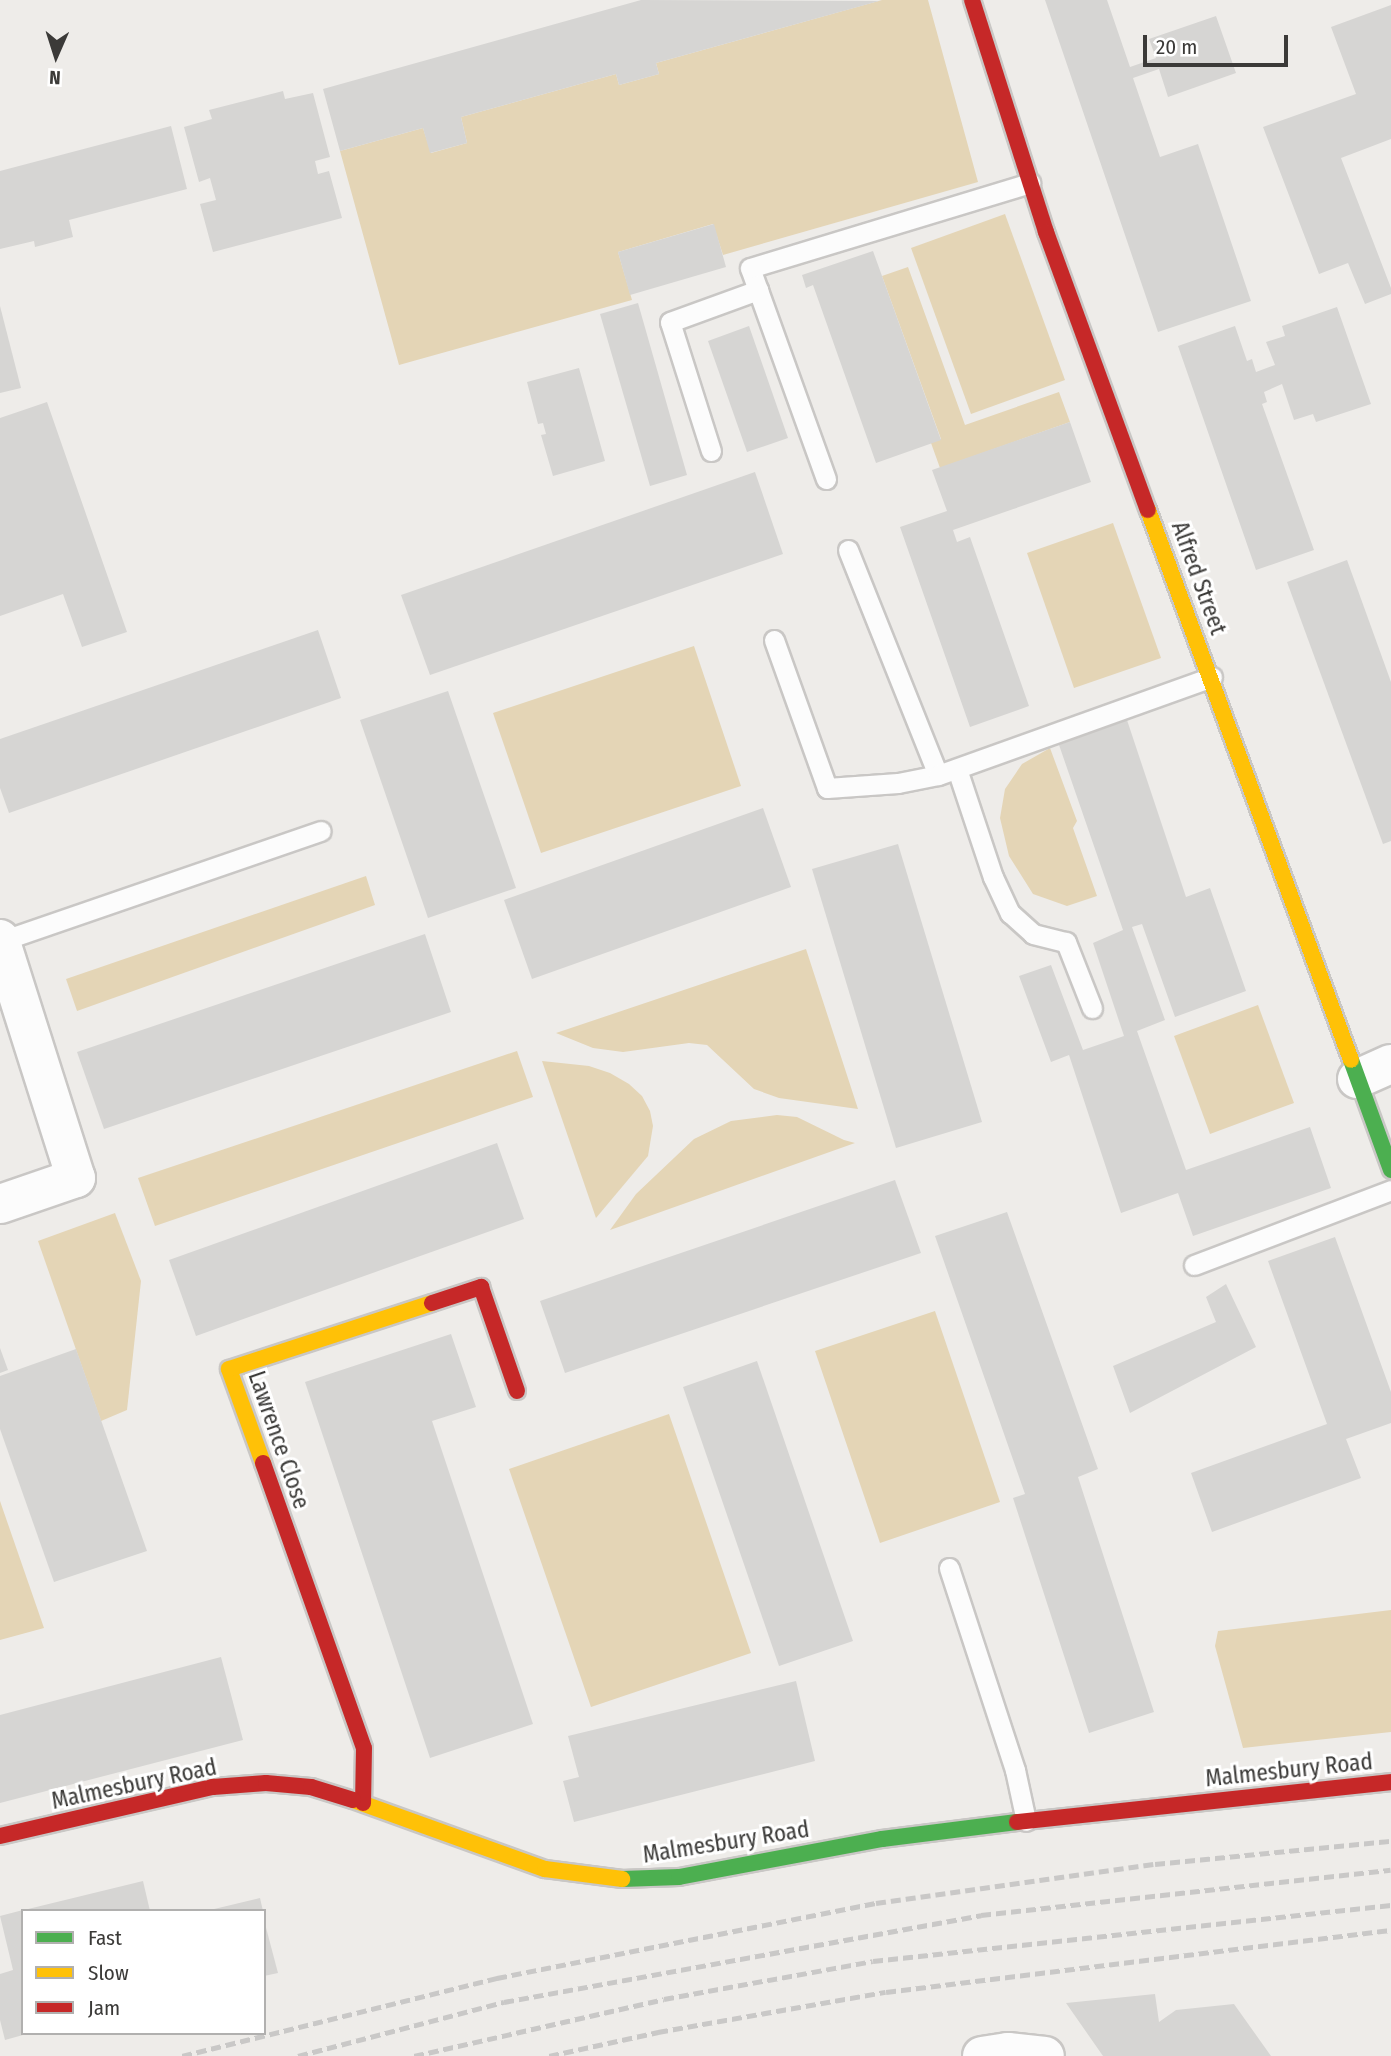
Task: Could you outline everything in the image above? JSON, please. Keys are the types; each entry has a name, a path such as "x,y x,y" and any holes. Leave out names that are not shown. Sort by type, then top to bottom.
{"street":[{"name":"Alfred Street","path":"972,0 1030,183 1212,677 1374,1072 1391,1170"},
{"path":"0,940 76,1178 0,1204"},
{"name":"Lawrence Close","path":"363,1803 364,1748 229,1369 481,1287 517,1391"},
{"name":"Malmesbury Road","path":"0,1836 213,1787 266,1783 311,1787 363,1803 545,1869 620,1879 679,1877 881,1839 1391,1782"},
{"path":"982,2056 1008,2052 1045,2056"}],"lane":[{"path":"826,479 750,268 1030,183"},
{"path":"711,451 670,322 758,290"},
{"path":"848,550 1010,913 1032,934 1066,942 1092,1008"},
{"path":"774,640 827,788 898,783 948,772 1212,677"},
{"path":"0,940 321,831"},
{"path":"1194,1265 1391,1190"},
{"path":"949,1568 1015,1770 1026,1821"}],"shaded area":[{"path":"882,0 928,0 978,182 723,255 713,224 618,252 632,300 399,365 340,151 423,128 431,153 467,143 461,117 616,74 619,85 659,74 656,63"},
{"path":"1005,214 1065,380 971,414 911,248"},
{"path":"908,267 965,425 1059,392 1070,422 940,468 931,443 941,439 882,276"},
{"path":"1113,523 1161,658 1074,688 1027,553"},
{"path":"694,646 741,786 541,853 493,713"},
{"path":"1050,748 1077,821 1073,828 1097,896 1067,906 1033,894 1009,856 1000,818 1005,789 1022,764"},
{"path":"366,876 375,905 77,1011 66,979"},
{"path":"806,949 858,1109 779,1098 754,1089 707,1045 689,1043 623,1052 593,1048 556,1033"},
{"path":"1258,1005 1294,1103 1210,1134 1174,1036"},
{"path":"517,1051 533,1097 155,1226 138,1178"},
{"path":"542,1061 589,1066 610,1073 629,1084 642,1096 650,1111 653,1126 648,1156 596,1218"},
{"path":"777,1115 797,1117 855,1143 610,1230 636,1194 694,1139 731,1121"},
{"path":"115,1213 141,1281 127,1410 101,1421 38,1241"},
{"path":"935,1311 1000,1502 880,1543 815,1351"},
{"path":"669,1414 751,1653 591,1707 509,1469"},
{"path":"0,1501 44,1628 0,1640"},
{"path":"1391,1610 1391,1732 1243,1748 1215,1646 1218,1631"}],"building":[{"path":"641,0 879,1 656,63 659,74 619,85 616,74 461,117 467,143 430,153 423,128 340,151 323,89"},
{"path":"1045,0 1107,0 1130,67 1156,58 1149,39 1216,16 1236,73 1168,97 1159,69 1133,78 1160,157 1198,144 1251,301 1158,332"},
{"path":"1391,5 1391,139 1341,158 1391,288 1391,294 1365,304 1348,263 1319,274 1263,127 1356,94 1331,27"},
{"path":"283,91 285,99 313,93 330,157 315,161 318,174 329,171 342,218 213,252 200,204 216,200 210,178 199,182 184,127 212,119 209,110"},
{"path":"171,126 187,189 69,220 73,237 35,247 34,241 0,249 0,171"},
{"path":"714,224 726,267 630,295 618,252"},
{"path":"873,251 941,440 876,463 813,285 806,288 802,275"},
{"path":"638,303 687,475 650,486 600,314"},
{"path":"0,306 21,388 0,393"},
{"path":"1337,307 1371,404 1316,422 1313,414 1294,420 1282,384 1264,392 1267,402 1262,404 1314,550 1256,570 1178,346 1235,326 1247,361 1252,359 1256,372 1275,365 1266,342 1285,336 1282,326"},
{"path":"749,326 788,438 747,452 708,341"},
{"path":"579,368 605,461 553,476 541,435 546,434 543,423 538,424 527,382"},
{"path":"47,402 127,632 82,647 63,594 0,616 0,418"},
{"path":"1070,422 1091,482 953,530 957,542 970,537 1029,706 970,727 900,527 947,511 932,470"},
{"path":"755,472 783,554 430,675 401,595"},
{"path":"1347,560 1391,682 1391,841 1383,844 1287,582"},
{"path":"318,630 341,698 9,813 0,788 0,739"},
{"path":"448,691 516,888 428,918 360,720"},
{"path":"1127,720 1186,897 1210,888 1246,991 1175,1017 1142,924 1132,927 1165,1020 1137,1031 1186,1170 1310,1127 1331,1188 1193,1236 1178,1193 1121,1213 1069,1055 1051,1062 1019,976 1051,965 1083,1050 1124,1036 1093,943 1123,930 1058,742"},
{"path":"763,808 791,887 532,979 504,900"},
{"path":"898,844 982,1122 896,1148 812,869"},
{"path":"425,934 451,1012 104,1129 77,1052"},
{"path":"497,1143 524,1219 196,1336 169,1260"},
{"path":"895,1180 921,1253 565,1373 540,1301"},
{"path":"1007,1212 1098,1469 1078,1477 1154,1712 1089,1733 1013,1498 1025,1494 935,1236"},
{"path":"1335,1237 1391,1392 1391,1423 1346,1439 1361,1478 1212,1532 1191,1473 1327,1424 1268,1261"},
{"path":"1226,1284 1256,1347 1130,1413 1113,1366 1216,1322 1206,1297"},
{"path":"451,1334 476,1407 432,1421 533,1724 430,1758 305,1382"},
{"path":"0,1348 8,1370 0,1373"},
{"path":"76,1349 147,1551 54,1582 0,1429 0,1376"},
{"path":"757,1361 853,1641 779,1666 683,1387"},
{"path":"221,1657 243,1740 0,1803 0,1715"},
{"path":"796,1681 815,1761 574,1822 563,1781 579,1777 568,1736"},
{"path":"143,1881 150,1909 28,1909"},
{"path":"260,1898 263,1909 214,1909"},
{"path":"21,1911 23,2035 5,2040 0,2020 0,1974 13,1970 0,1916"},
{"path":"266,1928 278,1973 266,1976"},
{"path":"1155,1994 1159,2022 1176,2010 1234,2004 1271,2056 1103,2056 1066,2003"}],"railway":[{"path":"182,2056 497,1978 876,1903 1155,1864 1391,1841"},
{"path":"298,2056 504,2002 981,1915 1391,1870"},
{"path":"414,2056 664,1999 873,1961 1391,1905"},
{"path":"549,2056 658,2032 886,1992 1391,1930"}],"traffic: fast":[{"path":"1351,1060 1391,1170"},
{"path":"622,1879 679,1877 882,1839 1017,1822"}],"traffic: slow":[{"path":"1148,510 1351,1060"},
{"path":"263,1463 229,1369 432,1303"},
{"path":"353,1800 545,1869 622,1879"}],"traffic: jam":[{"path":"972,0 1046,232 1148,510"},
{"path":"432,1303 481,1287 517,1391"},
{"path":"263,1463 364,1748 363,1803"},
{"path":"1017,1822 1391,1782"},
{"path":"0,1836 213,1787 266,1783 311,1787 353,1800"}]}
